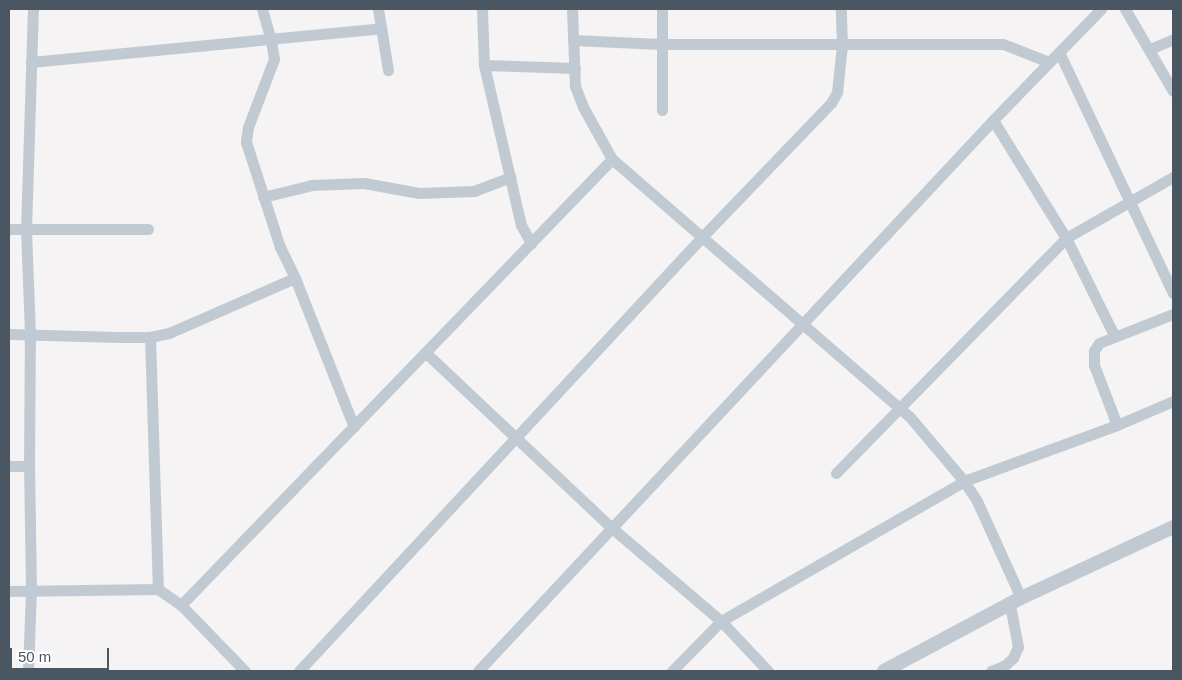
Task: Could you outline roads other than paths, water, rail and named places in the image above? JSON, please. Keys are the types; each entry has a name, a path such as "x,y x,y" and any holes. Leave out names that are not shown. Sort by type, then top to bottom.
{"street":[{"path":"28,671 31,591 28,466 30,334 26,230 32,9"},
{"path":"262,9 271,40 274,59 248,127 246,142 262,197 280,246 295,278 354,427"},
{"path":"378,9 388,70"},
{"path":"482,9 484,65 520,226 531,243"},
{"path":"572,9 575,86 583,107 612,159 901,409 964,481 977,501 1016,601 1018,647 1006,668 991,671"},
{"path":"662,9 662,110"},
{"path":"299,671 702,237 831,103 837,92 842,46 841,9"},
{"path":"478,671 993,120 1101,9"},
{"path":"1125,9 1173,91"},
{"path":"31,62 381,28"},
{"path":"1150,49 1173,38"},
{"path":"573,40 662,44 842,46 1003,44 1049,62"},
{"path":"1059,52 1173,293"},
{"path":"484,65 575,68"},
{"path":"993,120 1066,238 1115,337"},
{"path":"181,605 612,159"},
{"path":"262,197 312,185 364,183 418,192 474,190 510,177"},
{"path":"836,473 901,409 1066,238 1173,177"},
{"path":"9,230 148,229"},
{"path":"9,334 150,337 188,327 295,278"},
{"path":"1117,425 1094,365 1094,352 1100,343 1173,314"},
{"path":"150,337 158,589"},
{"path":"426,353 612,528 721,621 768,671"},
{"path":"672,671 721,621 964,481 1117,425 1173,401"},
{"path":"9,466 28,466"},
{"path":"884,671 1016,601 1173,527"},
{"path":"9,591 158,589 181,605 245,671"}]}
